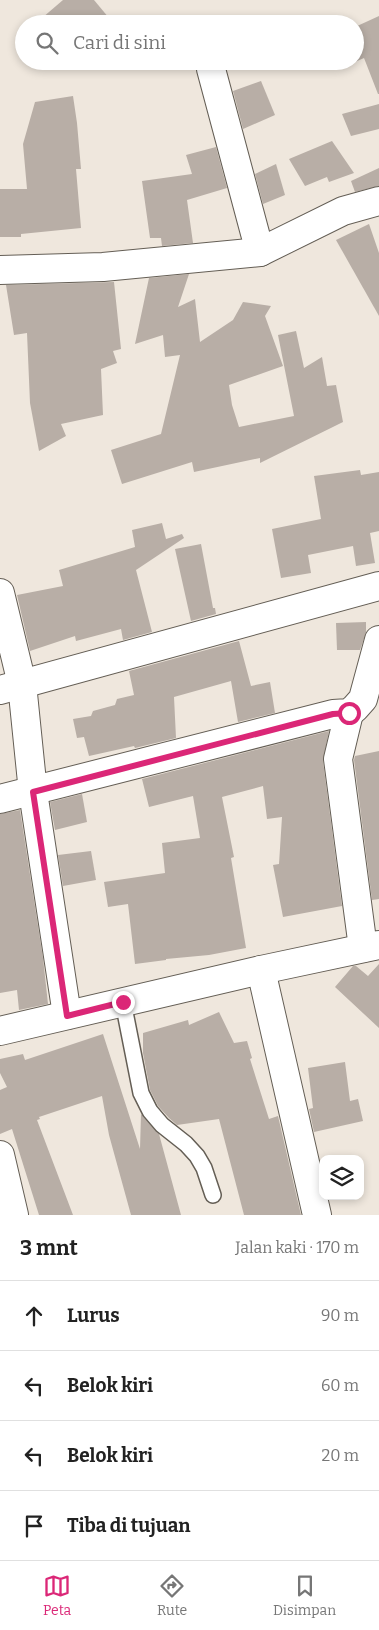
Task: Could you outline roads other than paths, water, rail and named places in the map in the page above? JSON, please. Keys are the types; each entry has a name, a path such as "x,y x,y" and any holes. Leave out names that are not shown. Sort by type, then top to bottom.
{"street":[{"path":"211,70 260,252"},
{"path":"0,270 103,268 260,252 343,212 379,201"},
{"path":"11,687 379,586"},
{"path":"0,593 11,687 33,792 67,1016"},
{"path":"0,800 333,714 349,713 363,699 379,640"},
{"path":"0,1032 371,946 338,759 349,713"},
{"path":"261,970 317,1215"},
{"path":"0,1155 14,1215"}],"lane":[{"path":"123,1002 141,1093 150,1111 162,1125 186,1144 196,1156 204,1168 213,1195"}]}
